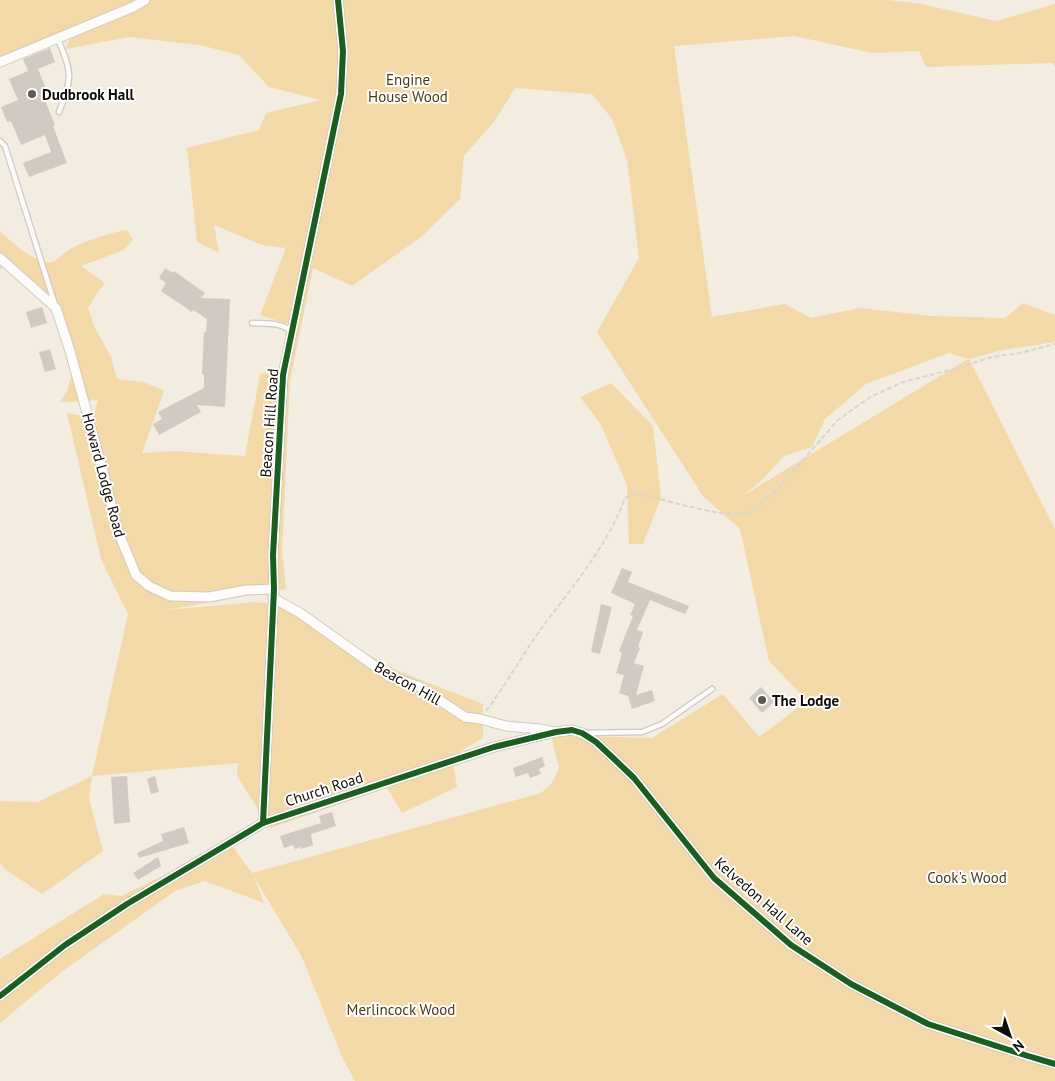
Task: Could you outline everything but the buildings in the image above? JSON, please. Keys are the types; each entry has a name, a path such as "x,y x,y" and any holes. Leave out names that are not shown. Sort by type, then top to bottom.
{"street":[{"path":"0,62 145,0"},
{"name":"Beacon Hill Road","path":"263,822 274,593 273,555 283,375 341,94 343,51 338,0"},
{"path":"0,258 56,308"},
{"name":"Howard Lodge Road","path":"56,308 80,388 117,530 136,575 149,586 170,596 209,597 246,590 274,593"},
{"name":"Beacon Hill","path":"274,593 390,677 418,686 465,717 506,726 556,732"},
{"name":"Church Road","path":"0,996 65,945 126,904 263,822 494,747 556,732 572,730 582,733"},
{"name":"Kelvedon Hall Lane","path":"582,733 596,742 634,778 714,878 791,945 851,984 928,1024 1055,1064"}],"lane":[{"path":"58,37 67,61 70,76 59,112"},
{"path":"0,141 6,146 56,308"},
{"path":"252,324 279,324 292,331"},
{"path":"582,733 642,732 662,724 712,689"}],"path":[{"path":"480,719 540,630 607,538 617,520 625,498 636,492 719,513 748,514 775,492 838,420 870,397 904,382 992,357 1020,353 1055,344"}],"green space":[{"path":"0,0 888,0 922,4 996,21 1055,4 1055,67 1053,63 926,67 919,51 872,53 794,36 674,46 712,317 785,304 811,318 860,308 931,316 1005,318 1023,303 1055,315 1055,342 1002,350 969,359 1055,529 1055,1081 355,1081 342,1057 302,957 254,877 264,903 205,881 175,891 64,970 0,1023 0,959 104,894 121,896 187,864 233,847 252,873 541,793 552,783 559,769 551,735 652,738 723,694 759,737 807,701 769,661 740,529 703,496 597,332 639,258 627,160 612,119 592,94 515,88 496,119 464,156 460,199 421,237 352,286 313,268 290,381 282,550 286,589 166,610 256,602 279,605 398,671 483,704 483,738 452,756 457,787 402,813 387,788 270,828 237,776 238,763 92,776 128,614 101,559 67,413 93,418 98,400 60,402 68,389 72,372 51,298 15,264 0,269 0,230 2,234 34,258 50,262 55,261 78,245 105,235 127,230 133,240 124,250 81,266 105,283 88,308 94,326 111,357 117,379 144,382 164,391 142,453 173,451 245,456 260,374 281,371 288,324 260,315 286,248 262,245 214,225 219,253 197,242 187,148 259,130 266,113 321,100 269,87 239,55 200,45 129,37 66,49 73,27 0,57","holes":["949,353 968,359 744,495 763,479 784,456 812,447 825,419 866,384"]},
{"path":"611,383 653,426 661,498 643,544 629,544 627,485 600,423 580,397"},
{"path":"92,776 89,798 103,851 42,894 5,869 0,863 0,801 38,802"}],"cycle path":[{"path":"263,823 274,589 273,555 283,375 341,94 343,51 338,0"},
{"path":"0,996 65,945 127,904 263,823 494,747 572,730 582,733 596,742 634,778 714,878 791,945 851,984 928,1024 1055,1064"}],"place":[{"name":"Dudbrook Hall","path":"32,94"},
{"name":"The Lodge","path":"762,700"}],"park label":[{"name":"Engine House Wood","path":"408,88"},
{"name":"Cook's Wood","path":"967,877"},
{"name":"Merlincock Wood","path":"401,1009"}]}
